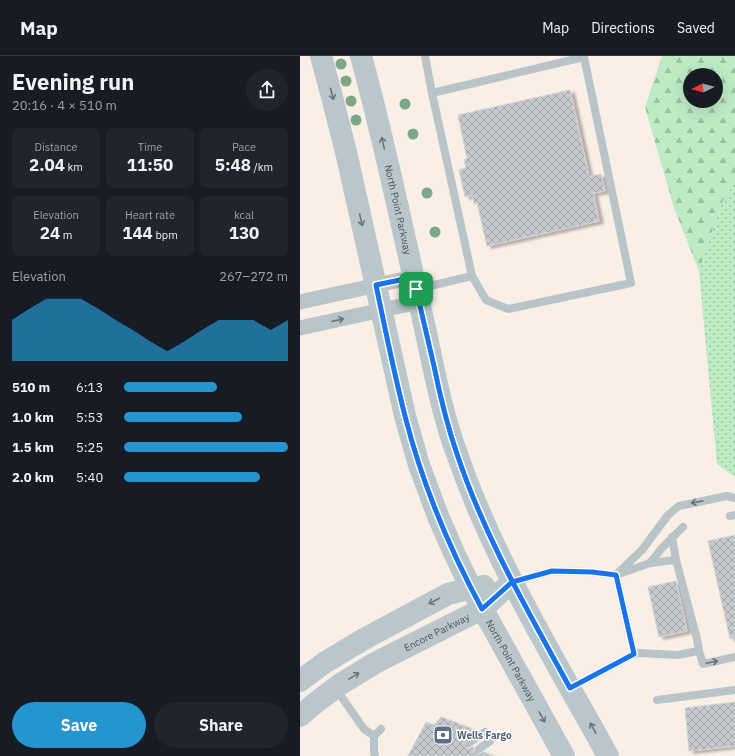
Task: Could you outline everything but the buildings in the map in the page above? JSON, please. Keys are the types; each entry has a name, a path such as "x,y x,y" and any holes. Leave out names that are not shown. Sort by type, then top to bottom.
{"street":[{"name":"North Point Parkway","path":"321,56 344,145 405,416 420,465 438,516 471,588 564,756"},
{"name":"North Point Parkway","path":"362,56 380,129 442,406 456,453 474,501 512,582 608,756"},
{"path":"300,302 376,285 416,289"},
{"path":"300,328 381,310 416,289"},
{"path":"300,681 324,663 364,639 448,594 471,588 512,582"},
{"name":"Encore Parkway","path":"300,716 335,688 375,663 482,609 512,582"}],"lane":[{"path":"426,56 432,92 472,276 486,300 508,309 631,283 584,57 432,92"},
{"path":"416,289 472,276"},
{"path":"616,575 642,550 668,515 679,506 727,496 735,498"},
{"path":"650,564 662,548 683,527"},
{"path":"672,537 676,560 703,664 735,657"},
{"path":"512,582 552,571 592,572 616,575 650,564 676,560"},
{"path":"616,575 634,654"},
{"path":"570,688 634,654 677,655 699,651"},
{"path":"335,688 364,728 374,736"},
{"path":"657,700 735,690"},
{"path":"375,754 374,736 381,728"},
{"path":"485,737 474,745 485,737"}],"shaded area":[{"path":"300,56 662,56 645,107 674,208 699,271 717,464 735,477 735,756 300,756"}],"green space":[{"path":"662,56 735,56 735,181 721,204 699,271 674,208 645,107"},
{"path":"735,181 735,477 717,464 699,271 721,204"}],"place":[{"name":"Wells Fargo","path":"443,735"}],"route":[{"path":"416,289 414,277 376,285 405,416 420,465 438,516 482,609 512,582 552,571 592,572 616,575 634,654 570,688 512,582 474,501 456,453 442,406 416,289"}]}
